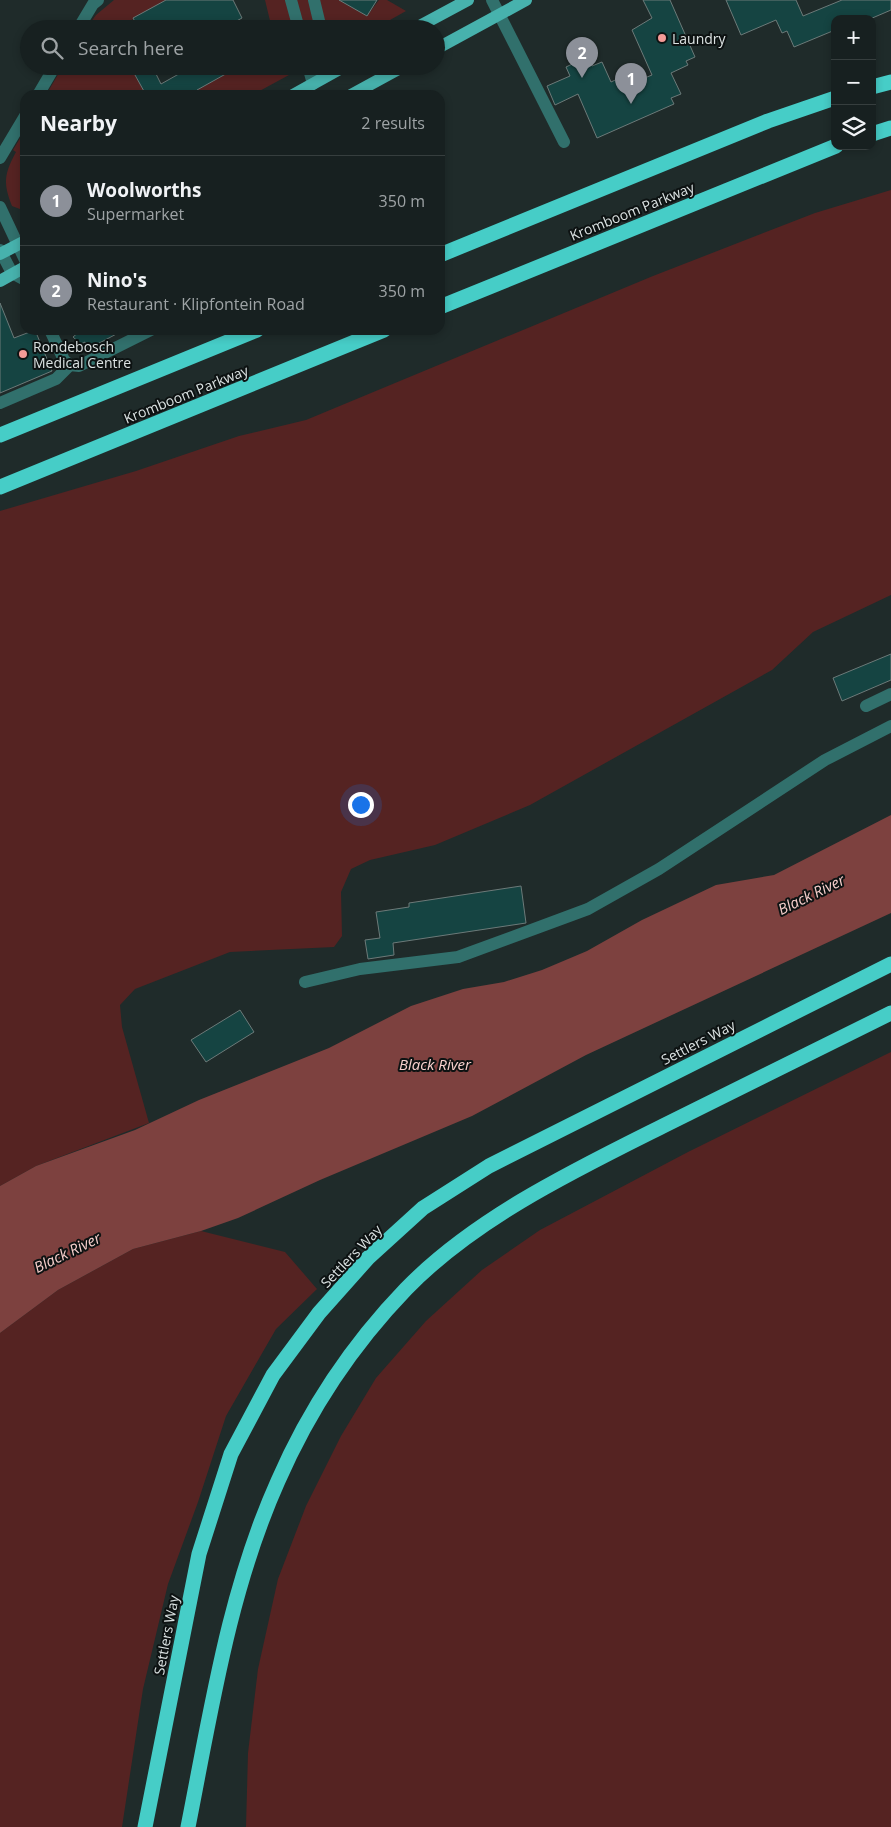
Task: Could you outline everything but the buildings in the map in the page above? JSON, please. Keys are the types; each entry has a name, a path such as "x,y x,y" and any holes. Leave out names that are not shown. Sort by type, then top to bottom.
{"highway":[{"path":"876,86 891,82"},
{"path":"445,253 768,121 831,99"},
{"path":"876,133 891,128"},
{"name":"Kromboom Parkway","path":"445,305 831,148"},
{"path":"0,435 244,335"},
{"name":"Kromboom Parkway","path":"0,487 372,335"},
{"name":"Settlers Way","path":"145,1827 198,1554 231,1454 273,1376 319,1313 368,1258 423,1208 489,1166 891,964"},
{"path":"188,1827 222,1657 259,1529 277,1482 304,1427 317,1403 358,1344 406,1289 453,1248 526,1199 603,1156 891,1012"}],"main road":[{"path":"431,20 468,0"},
{"path":"445,44 526,0"},
{"path":"302,90 325,75"},
{"path":"360,90 388,75"},
{"path":"1,253 20,244"},
{"path":"0,281 20,270"}],"lane":[{"path":"291,0 297,20"},
{"path":"314,0 319,20"},
{"path":"492,0 564,142"},
{"path":"82,20 92,1"},
{"path":"41,90 50,75"},
{"path":"310,75 313,84"},
{"path":"0,158 20,124"},
{"path":"0,207 20,241"},
{"path":"1,253 12,274 20,278"},
{"path":"52,335 64,360 70,366"},
{"path":"0,403 56,379 70,366 79,366 141,335"},
{"path":"866,706 891,694"},
{"path":"305,982 360,969 458,958 588,908 658,869 825,760 891,726"}],"shaded area":[{"path":"114,0 166,0 132,20 92,20"},
{"path":"265,0 346,0 344,3 367,16 379,0 387,0 406,11 390,20 270,20"},
{"path":"58,75 135,75 143,90 49,90"},
{"path":"224,75 289,75 261,90 197,90"},
{"path":"20,138 20,209 12,206 6,185 9,166 16,152 13,150"},
{"path":"891,190 891,595 813,632 772,670 530,805 435,845 370,860 351,869 341,892 342,936 334,947 230,952 135,989 120,1005 122,1027 149,1123 36,1166 0,1186 0,511 136,471 239,436 306,420 653,276 815,213"},
{"path":"891,1052 891,1827 246,1827 248,1753 258,1669 278,1579 306,1506 341,1436 376,1378 426,1321 482,1270 540,1230 688,1152"},
{"path":"201,1231 285,1252 317,1289 276,1329 226,1416 198,1502 168,1584 143,1689 122,1827 0,1827 0,1333 58,1290 133,1249"}],"water":[{"name":"Black River","path":"891,815 891,913 586,1055 472,1116 320,1180 238,1218 201,1231 133,1249 58,1290 0,1333 0,1186 36,1166 135,1130 199,1100 329,1048 411,1006 463,989 504,982 542,970 587,951 642,920 716,885 774,875"}],"place":[{"name":"Laundry","path":"662,38"},
{"name":"Nino's","path":"582,78"},
{"name":"Woolworths","path":"631,104"},
{"name":"Rondebosch Medical Centre","path":"23,354"}]}
